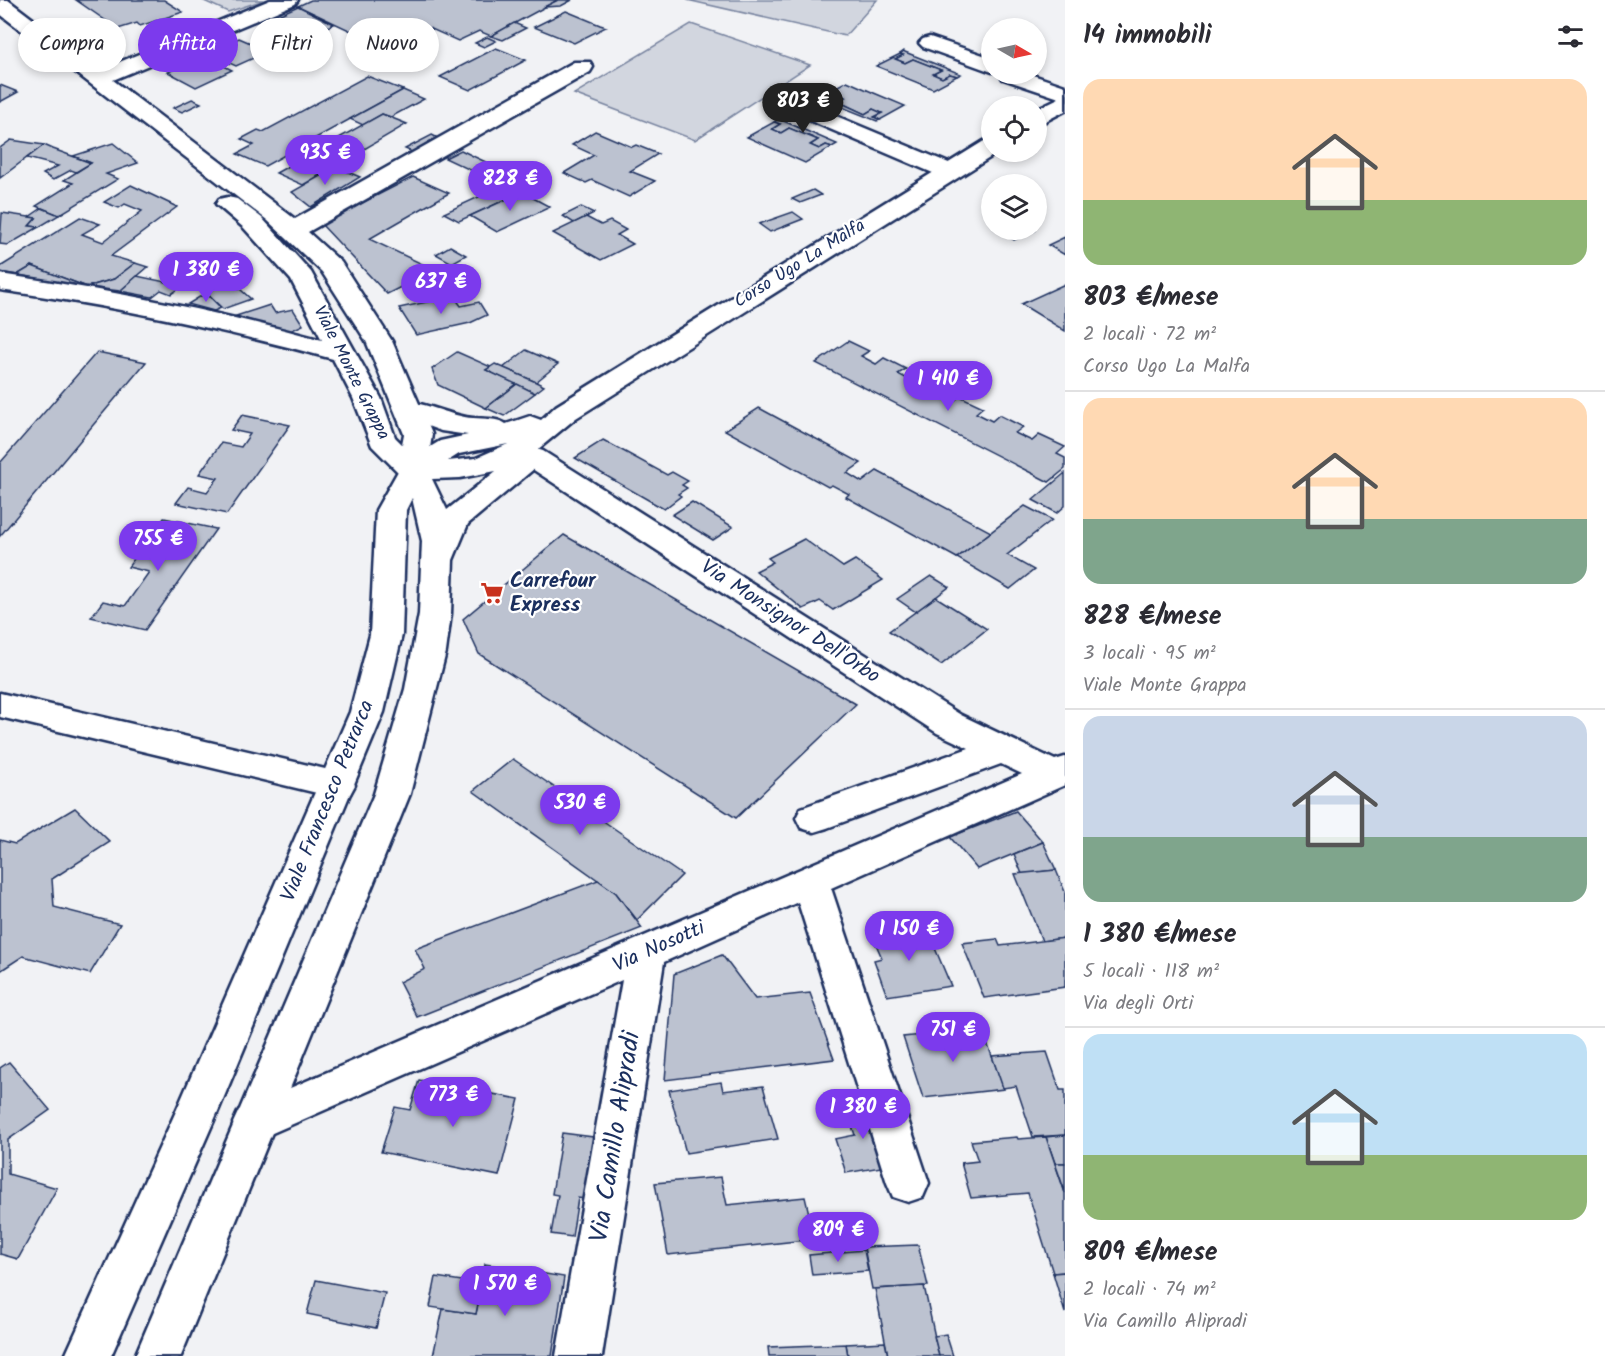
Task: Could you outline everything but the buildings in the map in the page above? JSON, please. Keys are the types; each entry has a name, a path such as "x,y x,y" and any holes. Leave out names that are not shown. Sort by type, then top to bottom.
{"street":[{"path":"98,78 288,0"},
{"name":"Viale Monte Grappa","path":"0,4 293,230 332,267 379,341 418,434 412,470"},
{"name":"Viale Monte Grappa","path":"0,30 253,223 302,278 367,398 382,440 412,470"},
{"path":"930,43 981,62"},
{"path":"293,230 582,67"},
{"path":"1039,84 1065,93"},
{"path":"1047,113 1065,102"},
{"path":"805,110 948,171"},
{"name":"Corso Ugo La Malfa","path":"412,470 448,471 481,467 533,443 566,412 981,152"},
{"path":"0,282 98,296 230,323 344,354"},
{"name":"Corso Ugo La Malfa","path":"439,558 455,519 507,474 563,437 596,408 610,385"},
{"name":"Corso Ugo La Malfa","path":"408,409 452,425 491,428 529,425"},
{"name":"Corso Ugo La Malfa","path":"412,470 450,447 497,438 566,412"},
{"name":"Via Monsignor Dell'Orbo","path":"533,457 949,724 1002,750 1059,772"},
{"path":"158,1356 392,794 418,710 432,633 439,558 430,506 412,470"},
{"name":"Viale Francesco Petrarca","path":"88,1356 338,785 367,712 386,635 391,510 412,470"},
{"path":"0,705 338,785"},
{"path":"814,818 1002,750"},
{"name":"Via Nosotti","path":"254,1123 1059,772"},
{"path":"810,881 908,1183"},
{"name":"Via Camillo Alipradi","path":"579,1356 646,952"}],"shaded area":[{"path":"202,0 264,0 228,12"},
{"path":"687,0 877,0 845,36"},
{"path":"691,24 810,65 695,140 574,94"}],"place":[{"name":"Carrefour Express","path":"492,593"}]}
